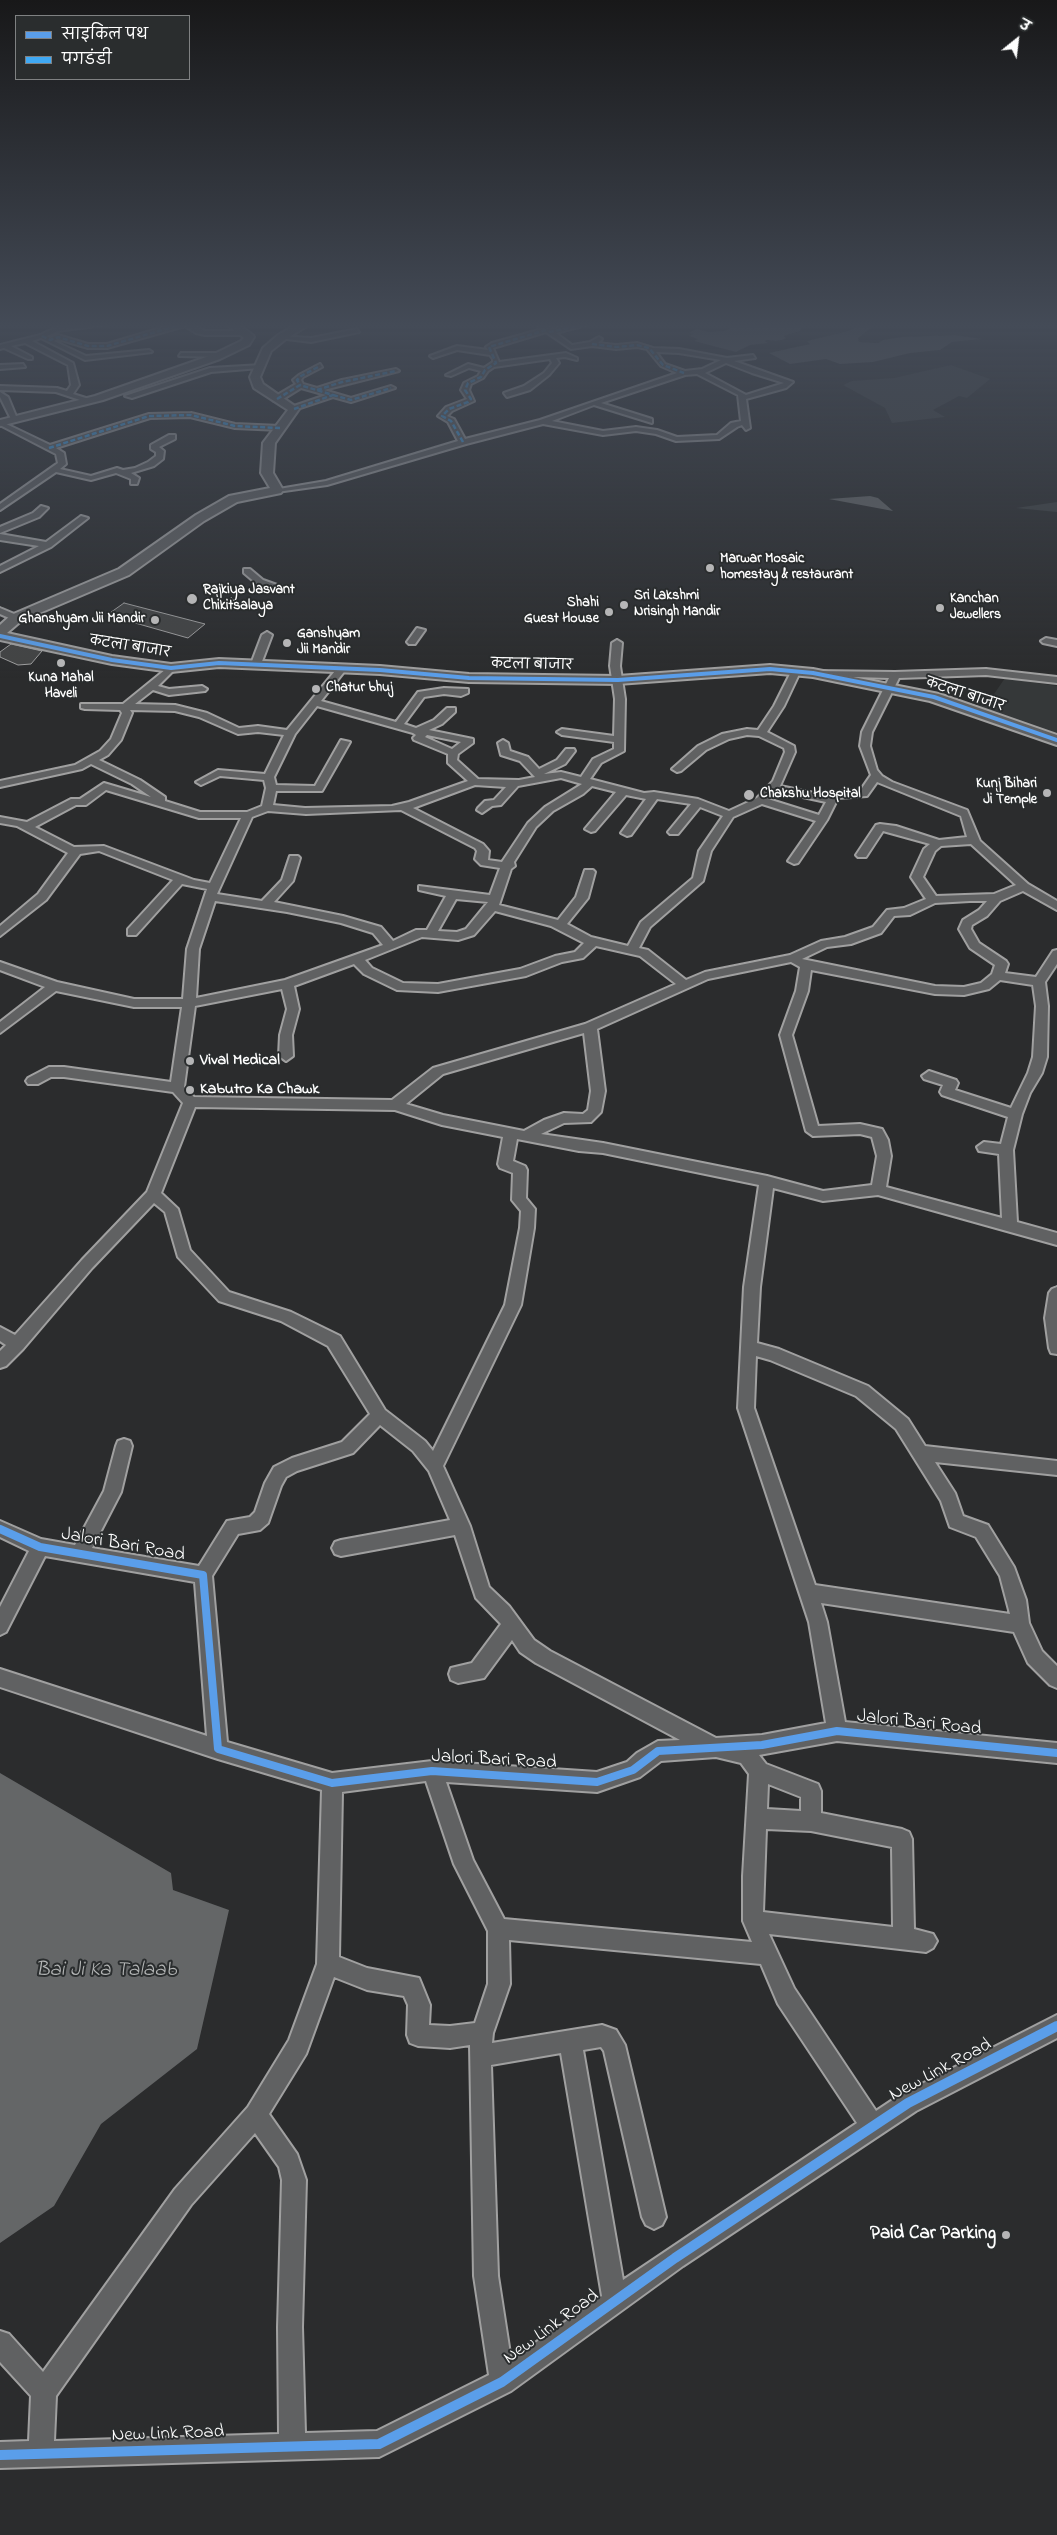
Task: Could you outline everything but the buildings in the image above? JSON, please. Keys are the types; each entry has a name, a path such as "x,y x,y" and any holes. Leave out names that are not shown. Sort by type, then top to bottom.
{"street":[{"path":"0,508 62,464 60,453 38,442"},
{"path":"49,448 67,442"},
{"path":"122,472 138,470 151,464 160,457 160,451 154,447 162,442"},
{"path":"270,442 267,473 278,490"},
{"path":"0,632 16,618 124,572 200,518 234,499 278,490 312,487 462,442"},
{"path":"56,470 91,478 114,470 136,478 134,482"},
{"path":"0,530 30,518 44,508"},
{"path":"0,569 48,545 84,518"},
{"path":"0,537 48,545"},
{"path":"247,571 258,580 284,589"},
{"path":"0,611 16,618"},
{"path":"412,642 420,630"},
{"path":"256,664 268,635"},
{"name":"कटला बाजार","path":"0,636 112,660 171,668 219,664 256,664 342,668 469,678 618,680 770,669 813,673 892,682 1057,740"},
{"path":"1046,641 1057,643"},
{"path":"0,966 54,986 134,1003 189,1003 287,984 391,946 420,933 464,935 494,903 509,866 508,862 538,818 580,792 597,761 619,751 618,680 615,666 617,643"},
{"path":"124,708 152,687 171,668"},
{"path":"267,808 270,782 290,733 342,668"},
{"path":"761,733 779,706 795,672"},
{"path":"1057,680 986,672 945,672 892,682 867,732 865,746 868,760 876,775 888,784 963,812 974,840 1024,886 1057,906"},
{"path":"152,687 169,692 202,689"},
{"path":"399,725 406,712 421,694 444,691 461,693 465,691"},
{"path":"315,702 420,732 468,741 454,753 452,761 476,782"},
{"path":"85,706 175,708 203,715 238,731 258,729 290,733"},
{"path":"0,784 78,767 104,753 116,740 127,713 124,708"},
{"path":"451,710 438,722 420,732 418,738 454,753"},
{"path":"562,732 620,740"},
{"path":"632,950 645,925 699,879 705,850 730,815 761,800 774,788 790,752 789,746 761,733 747,732 726,736 702,748 677,769"},
{"path":"201,782 218,773 318,789 345,742"},
{"path":"503,743 506,753 524,759 540,776"},
{"path":"524,759 533,750"},
{"path":"540,776 560,762 570,750"},
{"path":"91,760 136,782 175,808"},
{"path":"26,827 74,801 82,803 104,786 198,815 248,815 267,808 306,812 311,809 392,809 476,782 490,784 515,783 540,776 561,775 644,796 654,795 698,802 730,815"},
{"path":"794,860 822,820 834,796 841,794 863,794 876,775"},
{"path":"482,810 489,803 497,803 515,783"},
{"path":"774,788 832,800"},
{"path":"591,829 623,791"},
{"path":"627,833 654,795"},
{"path":"761,800 822,820"},
{"path":"674,832 698,802"},
{"path":"403,807 479,846 483,850 481,859 484,863 509,866"},
{"path":"177,1088 189,1003 193,949 213,892 248,815"},
{"path":"0,820 20,823 75,850 100,848 213,892 265,905 343,920 377,930 391,946"},
{"path":"862,855 880,827 892,828 938,843 974,840"},
{"path":"933,900 918,880 917,875 930,849 938,843"},
{"path":"0,932 42,897 72,859 75,850"},
{"path":"265,905 288,881 294,858"},
{"path":"559,926 582,898 589,872"},
{"path":"132,932 180,878"},
{"path":"793,958 806,965 950,991 985,986 998,976 1002,966 1001,962 974,945 965,929 967,923 983,912 996,898 1024,886"},
{"path":"423,888 494,903 559,926 580,938 644,953 685,985"},
{"path":"431,933 453,894"},
{"path":"395,1105 438,1071 590,1027 705,976 793,958 825,944 847,941 877,930 891,914 906,912 933,900 970,897 996,898"},
{"path":"356,958 368,971 400,987 438,988 522,973 559,959 579,954 594,941"},
{"path":"1010,1225 1006,1150 1015,1114 1023,1093 1035,1073 1040,1057 1042,1006 1039,982 1057,954"},
{"path":"806,965 802,991 786,1036 808,1117 813,1132 860,1129 877,1133 882,1140 884,1156 878,1190"},
{"path":"998,976 1039,982"},
{"path":"286,1056 286,1035 293,1009 287,984"},
{"path":"0,1029 54,986"},
{"path":"527,1135 549,1123 564,1118 586,1119 594,1112 598,1091 590,1027"},
{"path":"33,1081 49,1072 64,1072 177,1088 190,1102 395,1105 442,1120 580,1146 603,1148 767,1180 823,1196 878,1190 1057,1239"},
{"path":"929,1076 951,1083 947,1092 1015,1114"},
{"path":"0,1361 87,1264 153,1195 190,1102"},
{"path":"435,1466 512,1305 528,1209 519,1200 520,1170 505,1164 511,1132"},
{"path":"984,1147 1006,1150"},
{"path":"767,1180 752,1287 746,1408 818,1622 837,1731"},
{"path":"153,1195 171,1209 183,1253 224,1297 286,1316 334,1342 379,1415 419,1446 435,1466 461,1526 482,1592 512,1624 520,1638 535,1652 714,1746 747,1755 759,1771 811,1791 811,1821"},
{"path":"1057,1293 1052,1318 1057,1348"},
{"path":"0,1333 17,1344"},
{"path":"748,1348 773,1354 862,1391 902,1424 949,1498 956,1521 982,1531 1008,1573 1017,1600 1020,1624 1036,1657 1057,1679"},
{"path":"203,1575 233,1527 241,1524 254,1524 260,1520 280,1472 292,1465 347,1448 355,1442 379,1415"},
{"path":"80,1554 112,1492 124,1446"},
{"path":"920,1453 1057,1468"},
{"path":"341,1548 461,1526"},
{"name":"Jalori Bari Road","path":"0,1529 40,1547 203,1575 218,1749 332,1783 432,1771 597,1782 633,1770 658,1751 714,1746 762,1745 837,1731 1057,1753"},
{"path":"0,1626 40,1547"},
{"path":"808,1593 1020,1624"},
{"path":"458,1674 477,1672 512,1624"},
{"path":"0,1678 218,1749"},
{"path":"432,1771 452,1823 464,1864 498,1929 499,1984 482,2033 480,2056 486,2276 502,2382"},
{"path":"759,1771 753,1921 786,1996 872,2125"},
{"path":"41,2454 44,2392 182,2197 256,2115 298,2046 328,1964 332,1783"},
{"path":"756,1819 811,1821 902,1839 904,1938"},
{"path":"753,1921 812,1930 926,1941"},
{"path":"498,1929 767,1954"},
{"path":"328,1964 367,1979 411,1986 419,2005 418,2035 450,2037 482,2033"},
{"name":"New Link Road","path":"0,2455 379,2444 502,2382 615,2301 872,2125 908,2103 1057,2026"},
{"path":"480,2056 570,2040 602,2036 608,2038 614,2045 654,2217"},
{"path":"570,2040 615,2301"},
{"path":"256,2115 289,2162 294,2180 290,2327 292,2446"},
{"path":"0,2343 44,2392"}],"shaded area":[{"path":"1057,502 1057,512 1016,508"},
{"path":"1005,678 1057,686 1057,740 972,711 992,697"}],"water":[{"path":"870,496 878,498 893,511 829,499"},
{"name":"Bai Ji Ka Talaab","path":"0,1773 171,1873 173,1890 229,1910 197,2049 101,2124 54,2206 0,2243"}],"marked path":[{"path":"49,448 67,442"}],"cycle path":[{"path":"0,636 112,660 171,668 219,663 380,670 469,678 618,680 770,669 813,673 934,697 1057,740"},
{"path":"0,1529 40,1547 203,1575 218,1749 332,1783 432,1771 597,1782 633,1770 658,1751 762,1745 837,1731 1057,1753"},
{"path":"0,2455 379,2444 502,2382 675,2258 908,2103 1057,2026"}],"place":[{"name":"Marwar Mosaic homestay & restaurant","path":"710,568"},
{"name":"Rajkiya Jasvant Chikitsalaya","path":"192,599"},
{"name":"Sri Lakshmi Nrisingh Mandir","path":"624,605"},
{"name":"Kanchan Jewellers","path":"940,608"},
{"name":"Shahi Guest House","path":"609,612"},
{"name":"Ghanshyam Jii Mandir","path":"155,620"},
{"name":"Ganshyam Jii Mandir","path":"287,643"},
{"name":"Kuna Mahal Haveli","path":"61,663"},
{"name":"Chatur bhuj","path":"316,689"},
{"name":"Kunj Bihari Ji Temple","path":"1047,793"},
{"name":"Chakshu Hospital","path":"749,795"},
{"name":"Vival Medical","path":"190,1061"},
{"name":"Kabutro Ka Chawk","path":"190,1090"},
{"name":"Paid Car Parking","path":"1006,2235"}]}
